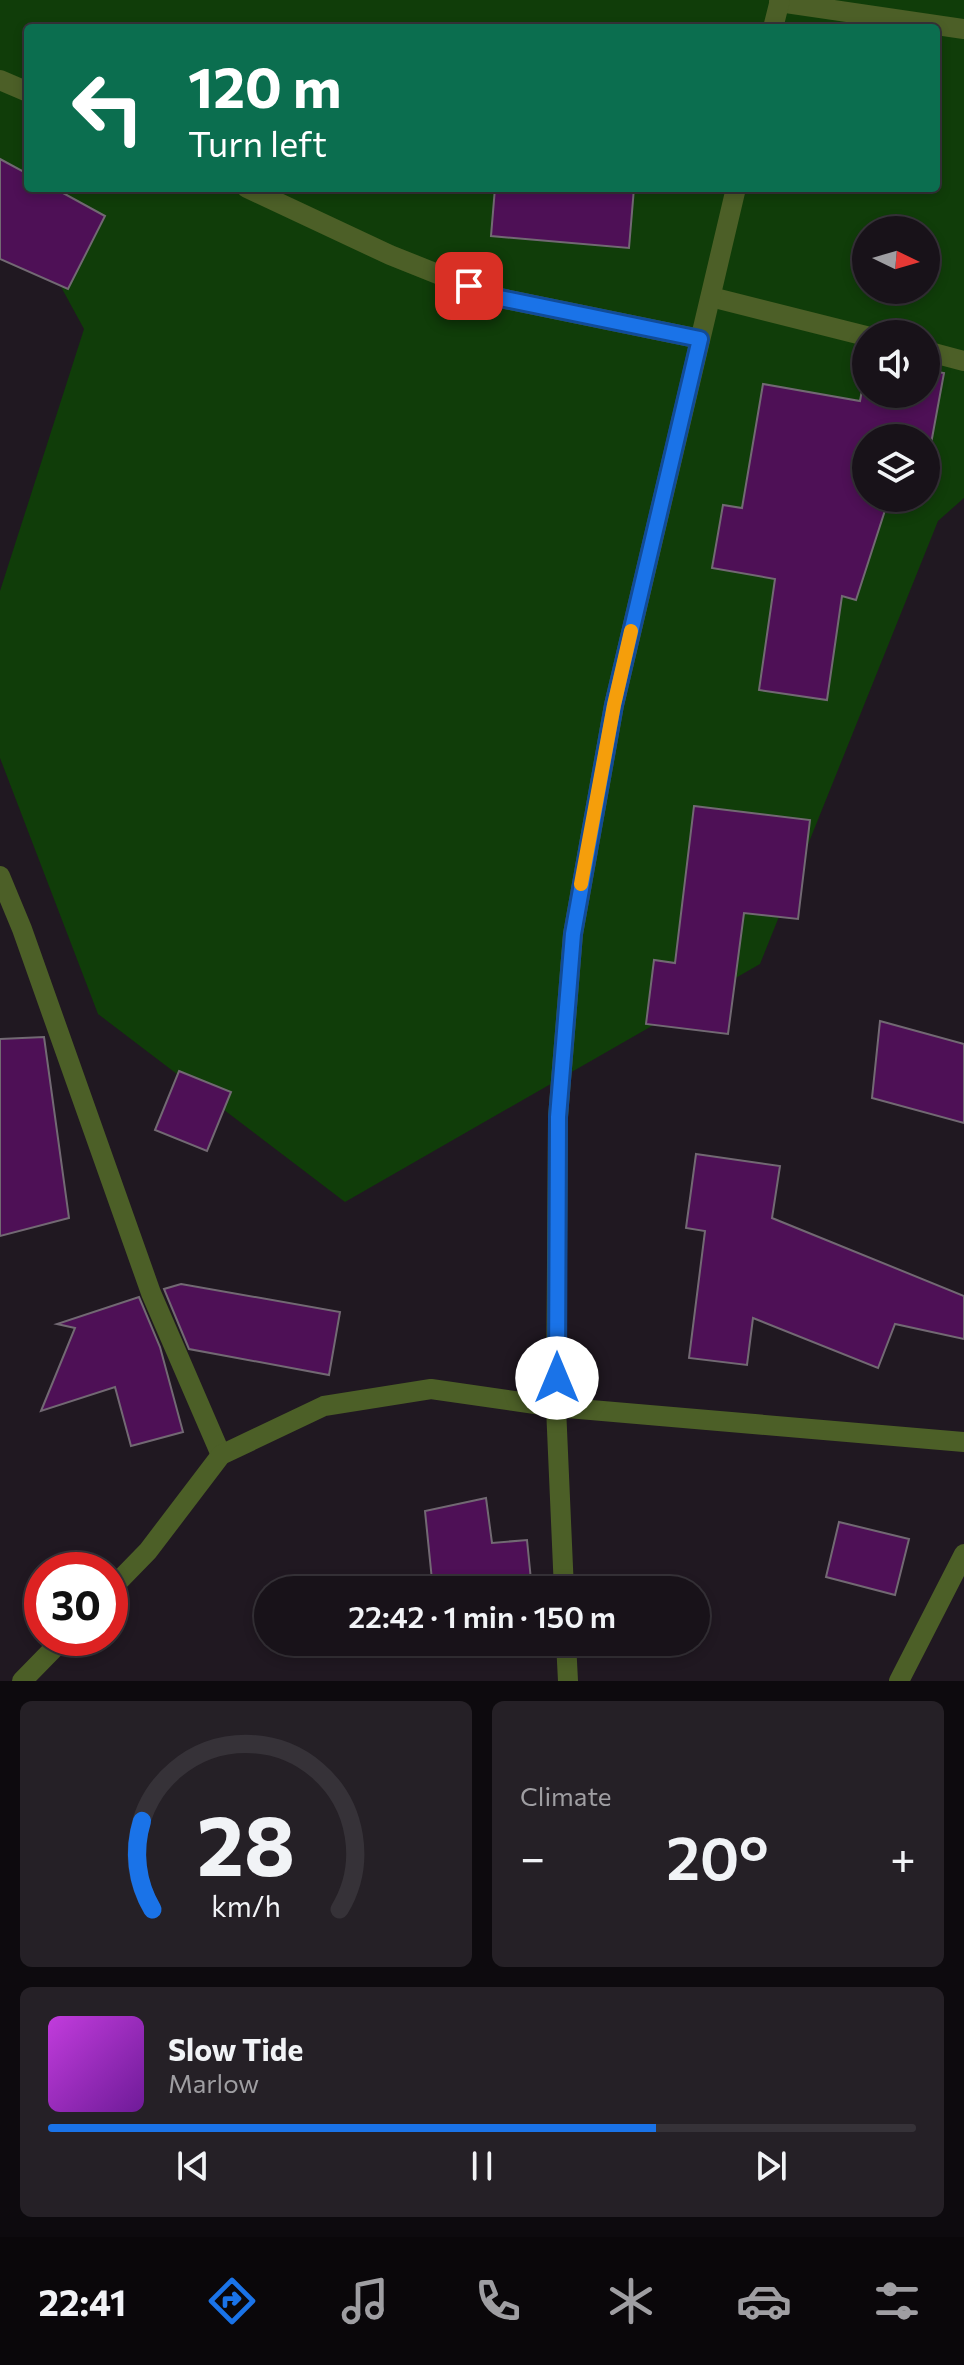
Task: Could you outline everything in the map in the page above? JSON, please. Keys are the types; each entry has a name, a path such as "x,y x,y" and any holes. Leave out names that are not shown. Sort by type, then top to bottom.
{"street":[{"path":"774,24 780,1 931,24"},
{"path":"940,25 964,29"},
{"path":"0,80 24,90"},
{"path":"256,192 390,255 495,297 700,339"},
{"path":"563,1576 556,1407 558,1117 573,934 614,705 735,192"},
{"path":"711,297 852,332"},
{"path":"940,355 964,361"},
{"path":"0,876 22,929 151,1293 221,1455"},
{"path":"128,1572 148,1551 221,1455 324,1406 431,1389 556,1407 964,1442"},
{"path":"899,1681 964,1554"},
{"path":"22,1681 46,1656"},
{"path":"567,1656 568,1681"}],"green space":[{"path":"0,0 964,0 964,498 938,521 760,964 345,1202 98,1014 0,758 0,591 84,329 0,175"}],"building":[{"path":"0,159 24,172 24,192 61,192 105,216 68,289 0,259"},
{"path":"495,192 634,192 629,248 491,236"},
{"path":"940,372 944,373 940,395"},
{"path":"763,384 852,400 852,408 938,408 935,424 852,424 852,512 884,512 856,600 842,596 827,700 759,690 775,579 712,568 723,505 742,508"},
{"path":"694,806 810,820 798,919 744,913 728,1034 646,1024 654,960 675,963"},
{"path":"880,1021 964,1044 964,1123 872,1098"},
{"path":"44,1037 69,1218 0,1236 0,1039"},
{"path":"179,1071 231,1092 207,1151 155,1130"},
{"path":"696,1154 780,1166 772,1218 964,1296 964,1339 895,1324 878,1368 753,1318 747,1365 689,1358 705,1231 686,1228"},
{"path":"181,1284 340,1312 329,1375 189,1349 164,1289"},
{"path":"139,1297 160,1347 183,1432 131,1446 115,1387 41,1411 75,1328 57,1324"},
{"path":"486,1498 492,1543 527,1540 531,1576 432,1576 425,1511"},
{"path":"839,1522 909,1539 895,1595 826,1577"}],"slow traffic":[{"path":"581,884 631,631"}],"route":[{"path":"469,286 495,297 700,339 614,705 573,934 558,1117 557,1378"}]}
